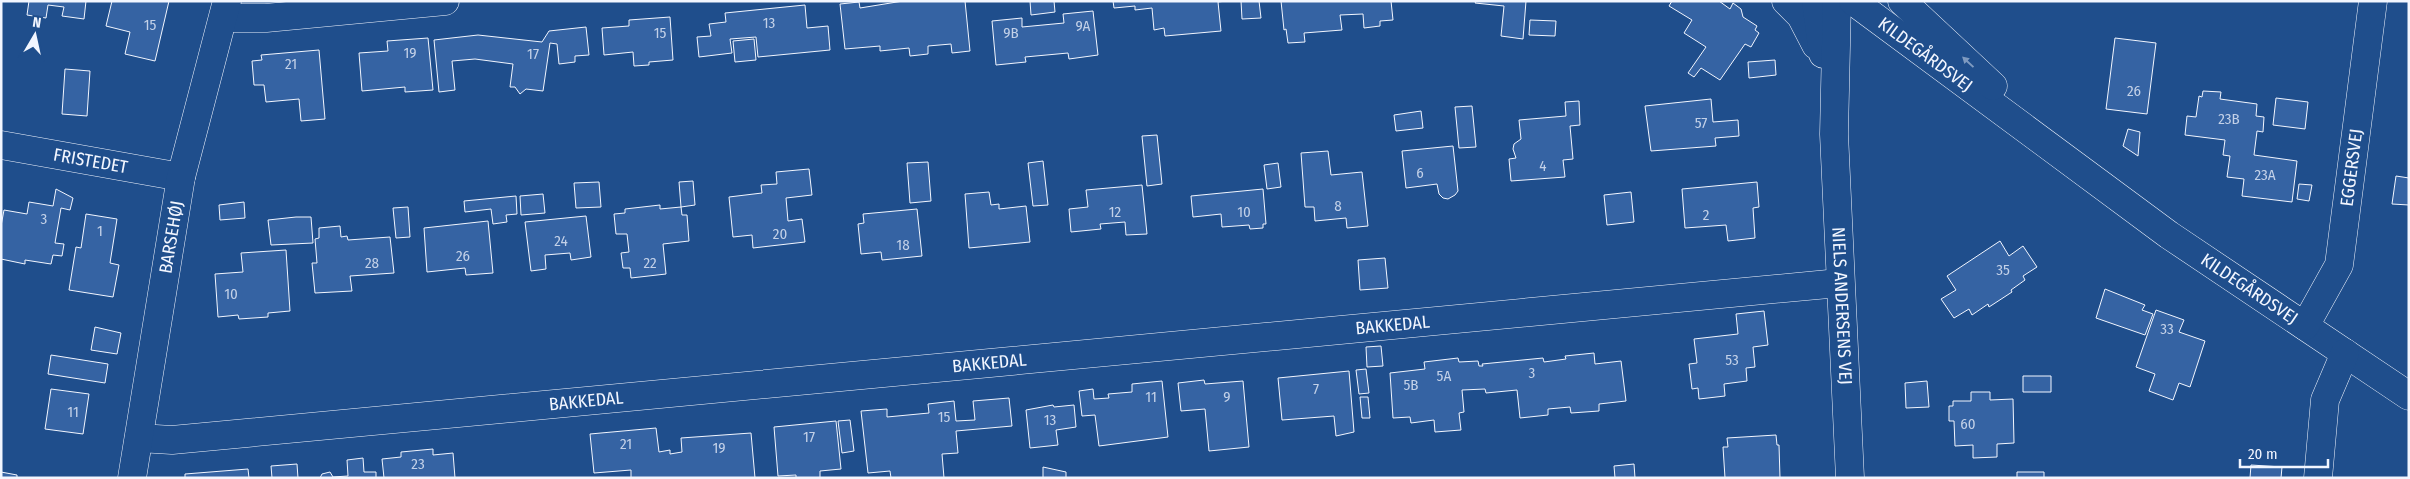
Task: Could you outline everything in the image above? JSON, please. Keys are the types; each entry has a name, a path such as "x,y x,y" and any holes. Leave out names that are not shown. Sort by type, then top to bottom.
{"street":[{"path":"226,10 266,18 445,1"},
{"path":"1786,1 1801,16 1824,60"},
{"name":"NIELS ANDERSENS VEJ","path":"1816,1 1834,134"},
{"name":"NIELS ANDERSENS VEJ","path":"1837,1 1834,134 1839,283 1850,478"},
{"name":"KILDEGÅRDSVEJ","path":"1853,1 2169,235 2409,396"},
{"name":"KILDEGÅRDSVEJ","path":"1902,1 2093,179"},
{"name":"EGGERSVEJ","path":"2304,326 2339,265 2373,1"},
{"name":"BARSEHØJ","path":"132,478 181,177 226,10"},
{"name":"FRISTEDET","path":"1,145 181,177"},
{"name":"BAKKEDAL","path":"139,438 181,439 1839,283"},
{"path":"2318,478 2325,400 2345,353"}],"building":[{"path":"29,1 86,1 84,19 62,16 64,7 48,5 46,18 27,15"},
{"path":"112,1 169,1 155,61 125,54 130,32 106,26"},
{"path":"903,1 965,1 970,51 952,53 951,44 928,46 928,54 910,56 909,48 880,51 880,46 845,49 840,4 859,2 860,8"},
{"path":"1030,1 1054,1 1055,12 1031,15"},
{"path":"1113,1 1226,1 1218,2 1221,31 1165,36 1164,28 1154,30 1152,8 1135,10 1135,6 1114,8"},
{"path":"1241,1 1259,1 1261,18 1242,19"},
{"path":"1281,1 1391,1 1393,20 1380,21 1380,26 1364,28 1363,14 1340,15 1342,30 1304,33 1305,42 1288,43 1286,29 1284,30"},
{"path":"1476,1 1526,1 1523,39 1501,36 1504,6 1475,3"},
{"path":"1672,1 1719,1 1730,9 1733,3 1741,9 1743,17 1757,26 1755,30 1759,33 1751,47 1745,44 1720,80 1701,68 1694,77 1688,73 1706,47 1684,33 1692,20 1669,6"},
{"path":"805,5 807,28 828,26 830,50 758,57 756,37 730,39 732,53 699,57 697,37 711,36 709,24 726,22 725,13"},
{"path":"1093,11 1098,55 1069,59 1068,53 1025,57 1026,62 996,65 992,21 1022,18 1022,27 1064,23 1063,14"},
{"path":"670,17 673,60 649,62 649,65 634,66 633,52 604,55 602,28 629,26 629,20"},
{"path":"1530,20 1556,21 1555,36 1529,35"},
{"path":"586,27 589,55 575,56 575,62 559,64 557,44 550,43 543,91 526,89 520,94 515,87 510,87 513,64 475,59 452,61 455,90 439,92 434,40 478,35 542,42 549,31"},
{"path":"428,38 433,90 405,92 405,87 362,91 359,53 388,51 387,41"},
{"path":"2115,38 2156,43 2147,114 2106,109"},
{"path":"754,39 756,60 735,62 733,41"},
{"path":"319,50 325,119 301,121 299,99 266,102 264,85 254,85 252,61 262,60 261,55"},
{"path":"1775,60 1776,75 1749,78 1748,62"},
{"path":"65,69 90,71 87,116 62,114"},
{"path":"2203,91 2221,92 2220,99 2257,104 2256,116 2264,117 2263,132 2257,131 2254,155 2297,161 2292,202 2242,196 2244,179 2227,177 2230,156 2223,155 2225,140 2185,135 2187,116 2196,117 2199,96 2202,97"},
{"path":"2276,98 2308,102 2305,129 2273,125"},
{"path":"1711,99 1713,122 1738,120 1739,136 1715,138 1716,146 1651,151 1645,106"},
{"path":"1579,101 1580,125 1570,126 1573,159 1563,160 1565,177 1511,181 1509,159 1516,158 1513,149 1514,144 1521,139 1519,120 1566,116 1565,102"},
{"path":"1472,106 1476,147 1459,148 1455,107"},
{"path":"1421,111 1423,128 1396,131 1394,115"},
{"path":"2128,129 2140,132 2138,156 2123,146"},
{"path":"1157,135 1162,184 1147,186 1142,136"},
{"path":"1453,146 1458,191 1455,195 1448,199 1443,198 1439,194 1437,184 1406,188 1402,151"},
{"path":"1328,151 1331,175 1362,172 1368,226 1347,228 1346,218 1315,221 1314,207 1305,207 1301,153"},
{"path":"1043,161 1048,205 1033,206 1028,163"},
{"path":"928,162 931,201 910,203 907,163"},
{"path":"1278,163 1281,187 1267,189 1264,165"},
{"path":"809,169 812,195 786,198 788,221 802,219 805,242 753,248 752,235 733,237 729,197 762,193 761,185 777,184 776,172"},
{"path":"2396,176 2409,178 2409,205 2392,204"},
{"path":"693,181 695,205 681,207 679,182"},
{"path":"599,182 601,207 576,208 574,183"},
{"path":"1757,182 1759,207 1753,208 1755,238 1728,241 1726,225 1685,228 1682,189"},
{"path":"2299,184 2312,185 2309,201 2297,199"},
{"path":"1142,185 1147,234 1126,235 1125,222 1100,224 1101,229 1071,232 1069,209 1088,207 1086,190"},
{"path":"56,189 73,198 70,210 61,208 55,243 64,244 62,256 53,255 51,264 25,260 25,264 1,259 1,226 4,210 27,214 29,202 53,206"},
{"path":"1263,189 1266,224 1263,224 1263,228 1250,229 1249,225 1222,227 1221,214 1193,217 1191,196"},
{"path":"989,192 991,205 999,204 999,209 1026,206 1030,242 969,248 965,194"},
{"path":"1631,192 1634,222 1607,225 1604,195"},
{"path":"543,194 545,213 521,215 520,196"},
{"path":"516,196 517,214 506,215 507,222 493,224 491,209 465,212 464,201"},
{"path":"244,202 245,218 220,220 219,205"},
{"path":"660,205 660,209 681,207 682,215 687,215 689,241 663,244 666,274 631,278 630,268 623,268 621,253 629,252 627,234 616,234 614,214 625,213 625,209"},
{"path":"408,207 410,237 396,238 393,208"},
{"path":"917,209 922,256 882,260 881,252 861,254 858,224 864,223 863,214"},
{"path":"86,214 117,219 110,263 119,265 113,297 69,290 76,247 81,248"},
{"path":"586,216 591,257 571,260 570,253 545,255 546,269 531,271 525,222"},
{"path":"311,217 313,243 271,245 268,220"},
{"path":"488,221 493,273 466,275 465,268 427,272 424,228"},
{"path":"340,226 341,237 347,236 348,240 390,237 394,273 350,276 352,291 315,293 312,263 317,263 315,239 319,238 319,228"},
{"path":"2000,241 2009,256 2023,246 2037,267 2023,276 2025,280 2011,290 2012,292 1989,307 1988,304 1972,315 1969,309 1954,318 1941,299 1956,290 1947,276"},
{"path":"286,250 290,311 268,313 268,317 239,319 238,315 218,317 215,274 243,272 241,253"},
{"path":"1385,258 1388,288 1360,290 1358,260"},
{"path":"2105,289 2145,305 2142,310 2153,314 2145,335 2096,318"},
{"path":"2156,310 2184,320 2179,332 2205,341 2190,387 2179,383 2173,400 2149,391 2155,374 2136,367"},
{"path":"1764,311 1768,345 1753,347 1755,367 1746,368 1747,381 1724,384 1725,396 1699,399 1698,388 1692,389 1689,364 1697,363 1694,339 1738,334 1736,314"},
{"path":"95,327 121,333 117,354 91,350"},
{"path":"1381,346 1383,366 1367,367 1366,347"},
{"path":"1594,353 1595,364 1621,361 1626,401 1599,404 1599,411 1571,413 1570,407 1548,409 1548,415 1520,418 1517,390 1486,393 1485,389 1462,390 1464,412 1459,413 1461,430 1435,432 1434,420 1411,423 1410,417 1393,418 1390,373 1425,369 1424,362 1458,358 1459,362 1478,361 1479,366 1483,366 1482,364 1543,358 1544,362 1566,359 1565,356"},
{"path":"51,355 108,364 105,383 48,374"},
{"path":"1366,369 1369,393 1359,394 1356,370"},
{"path":"1349,371 1354,432 1336,436 1334,416 1282,420 1278,378"},
{"path":"2023,376 2051,376 2051,392 2023,392"},
{"path":"1204,380 1205,384 1243,381 1249,447 1209,451 1205,409 1181,411 1178,383"},
{"path":"1162,381 1168,437 1099,446 1095,415 1082,416 1079,391 1093,389 1094,399 1109,398 1108,394 1132,392 1132,384"},
{"path":"1927,381 1929,407 1906,408 1905,383"},
{"path":"51,389 89,394 83,434 45,429"},
{"path":"1971,392 1990,392 1990,400 2013,399 2014,443 1997,444 1997,457 1973,458 1973,445 1955,446 1954,421 1949,421 1949,406 1953,406 1953,401 1971,401"},
{"path":"1360,397 1368,397 1370,418 1362,418"},
{"path":"1009,398 1012,426 956,431 958,453 942,454 944,478 891,478 890,471 868,473 861,411 887,409 887,417 929,413 928,404 954,401 956,421 975,420 973,401"},
{"path":"1053,405 1054,407 1074,405 1076,427 1056,430 1058,445 1030,448 1026,410"},
{"path":"850,420 854,451 842,453 838,421"},
{"path":"836,421 841,469 820,471 820,478 796,478 796,475 778,476 774,427"},
{"path":"656,428 659,452 670,450 670,454 682,452 681,438 751,433 755,478 631,478 631,470 594,473 590,434"},
{"path":"1776,435 1777,445 1779,445 1780,478 1725,478 1723,447 1728,447 1727,438"},
{"path":"433,449 433,455 453,453 455,478 384,478 382,459 401,457 401,452"},
{"path":"363,458 364,472 376,472 376,478 320,478 322,474 330,472 333,477 348,476 347,460"},
{"path":"297,464 298,478 272,478 271,466"},
{"path":"1634,464 1635,478 1615,478 1614,466"},
{"path":"2251,465 2282,467 2281,478 2250,478"},
{"path":"1043,467 1066,472 1066,478 1043,478"},
{"path":"248,469 249,478 185,478 185,474"},
{"path":"1,472 17,475 17,478 1,478"},
{"path":"2017,472 2044,472 2044,478 2017,478"}]}
